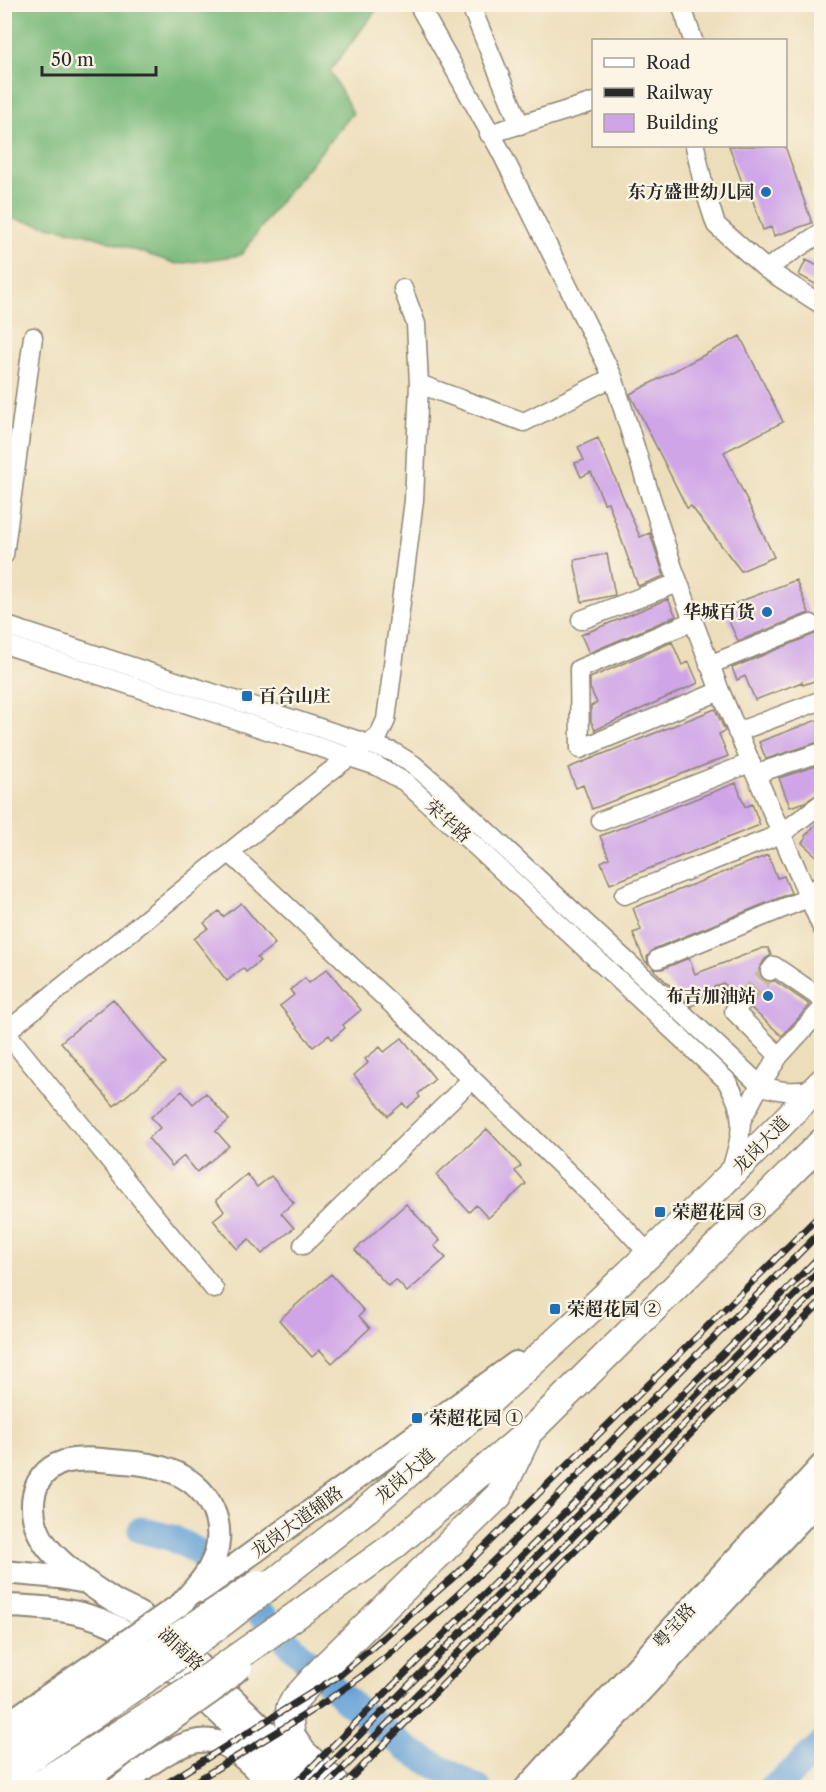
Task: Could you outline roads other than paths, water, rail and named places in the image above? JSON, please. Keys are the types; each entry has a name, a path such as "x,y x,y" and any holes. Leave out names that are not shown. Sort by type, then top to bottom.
{"highway":[{"name":"龙岗大道","path":"4,1776 146,1679 226,1620 367,1509 491,1401 729,1178 818,1086"},
{"path":"34,1788 209,1677 395,1545 531,1430 822,1142"},
{"path":"340,1788 302,1752 291,1735 290,1707 302,1690 326,1665 500,1495 531,1430"}],"main road":[{"name":"龙岗大道辅路","path":"4,1724 26,1712 345,1488 585,1313"},
{"path":"88,1582 48,1547 40,1534 32,1509 35,1488 40,1478 65,1462 96,1460 137,1463 170,1470 187,1479 206,1496 218,1520 219,1533 213,1561 200,1582 181,1604"},
{"name":"粤宝路","path":"542,1784 822,1465"},
{"name":"粤宝路","path":"542,1784 822,1497"},
{"name":"龙岗大道辅路","path":"4,1748 367,1509"},
{"name":"湖南路","path":"4,1572 88,1582 141,1615 167,1634 325,1788"},
{"name":"湖南路","path":"4,1606 46,1609 90,1616 113,1625 141,1642 172,1668 297,1788"},
{"path":"75,1788 214,1690 301,1612"},
{"path":"118,1788 184,1744 196,1741 213,1741 227,1747 250,1764 274,1788"}],"street":[{"path":"418,4 500,150 614,377 678,583 709,665 822,928"},
{"path":"470,4 520,125"},
{"path":"681,4 693,39"},
{"path":"489,134 592,103"},
{"path":"694,147 716,225 766,269 822,305"},
{"path":"766,269 822,231"},
{"path":"214,1289 5,1031 349,756 379,735 386,720 414,500 419,384 416,324 402,289"},
{"path":"4,555 33,337"},
{"path":"419,384 524,422 614,377"},
{"path":"581,620 678,583"},
{"path":"693,621 579,669 580,749 720,691"},
{"path":"709,665 811,624"},
{"name":"荣华路","path":"4,625 393,752 429,778 760,1085 792,1093 818,1086"},
{"name":"荣华路","path":"4,644 349,756 377,766 405,782 482,851 726,1080 735,1093 742,1119 729,1178"},
{"path":"737,732 822,700"},
{"path":"602,821 753,769 822,752"},
{"path":"624,895 781,834 822,804"},
{"path":"230,853 472,1079 648,1253"},
{"path":"658,959 808,898 822,883"},
{"path":"770,971 774,966 822,999"},
{"path":"743,1001 734,1011 779,1056"},
{"path":"742,1119 779,1056 822,1009"},
{"path":"303,1245 472,1079"}],"waterway":[{"path":"141,1530 172,1538 197,1551 346,1700 410,1751 478,1788"},
{"path":"771,1788 782,1781 822,1744"}],"tunnel":[{"path":"743,1001 770,971"}],"railway":[{"path":"159,1788 340,1675 456,1575 822,1213"},
{"path":"185,1788 341,1691 400,1646 437,1614 508,1546 822,1230"},
{"path":"291,1788 822,1254"},
{"path":"307,1788 822,1268"},
{"path":"324,1788 822,1285"},
{"path":"341,1788 822,1301"}],"place":[{"name":"东方盛世幼儿园","path":"766,192"},
{"name":"华城百货","path":"767,612"},
{"name":"百合山庄","path":"247,696"},
{"name":"布吉加油站","path":"768,996"},
{"name":"荣超花园 ③","path":"660,1212"},
{"name":"荣超花园 ②","path":"555,1309"},
{"name":"荣超花园 ①","path":"417,1418"}]}
